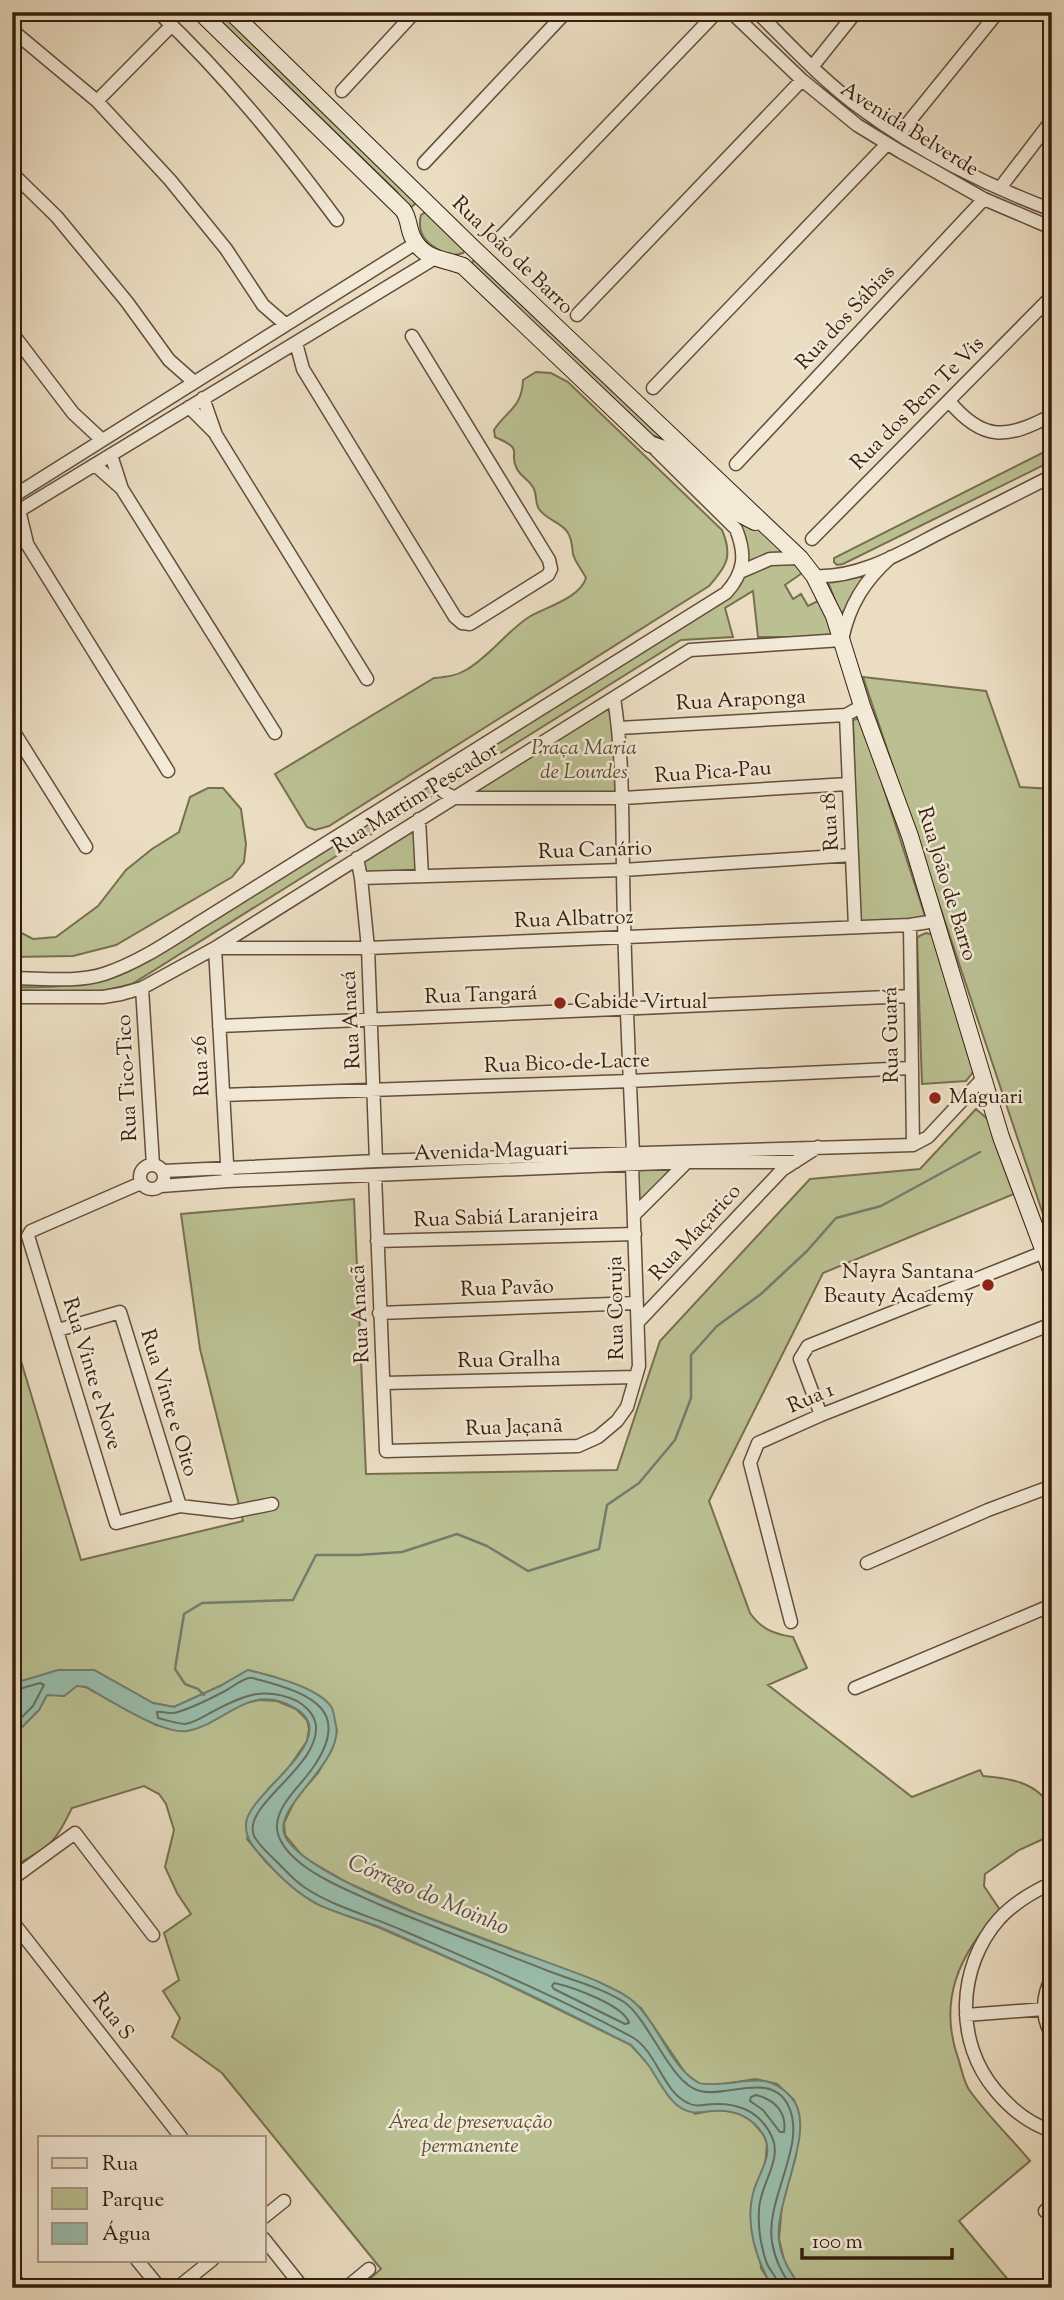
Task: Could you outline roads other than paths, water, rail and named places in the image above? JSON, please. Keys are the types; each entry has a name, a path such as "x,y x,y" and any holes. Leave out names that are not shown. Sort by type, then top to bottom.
{"street":[{"path":"158,12 253,112 337,220"},
{"path":"12,496 416,243 404,210 200,12"},
{"name":"Rua João de Barro","path":"232,12 427,204 822,580 862,705 910,835 1001,1137 1052,1273"},
{"path":"342,91 415,12"},
{"path":"425,163 566,12"},
{"path":"500,239 717,12"},
{"name":"Avenida Belverde","path":"731,12 802,80 850,120 887,144 984,198 1048,227"},
{"name":"Avenida Belverde","path":"757,12 812,67 879,121 968,173 1048,209"},
{"path":"812,67 856,12"},
{"path":"899,134 998,12"},
{"path":"97,101 172,25"},
{"path":"12,30 97,101 170,180 226,249 264,305 285,324"},
{"path":"577,315 802,80"},
{"path":"823,99 851,101"},
{"path":"850,120 853,114 859,113 879,121"},
{"path":"1000,188 1052,120"},
{"path":"653,388 887,144"},
{"path":"12,173 57,217 127,302 169,360 194,382"},
{"name":"Rua dos Sábias","path":"736,464 984,198"},
{"path":"409,222 416,208 427,204"},
{"path":"1014,212 1028,213 1048,209"},
{"path":"1048,209 1045,217 1048,227"},
{"name":"Rua João de Barro","path":"416,243 435,258 463,266 736,529 742,545 740,572"},
{"path":"456,263 466,258 471,246"},
{"path":"168,771 27,544 16,513 435,258"},
{"path":"365,275 377,294"},
{"name":"Rua dos Bem Te Vis","path":"812,538 1052,296"},
{"path":"328,298 340,316"},
{"path":"264,305 270,334"},
{"path":"12,333 73,413 102,440"},
{"path":"296,342 303,369 455,617 462,623 470,624 548,575 551,569 549,560 412,336"},
{"path":"282,351 303,369"},
{"path":"169,360 180,390"},
{"path":"203,398 216,435 368,679"},
{"path":"949,401 964,419 976,427 991,431 1010,433 1052,415"},
{"path":"188,407 216,435"},
{"path":"73,413 88,449"},
{"path":"139,416 150,432"},
{"name":"Rua João de Barro","path":"650,444 674,456 730,509 767,527"},
{"path":"111,455 122,489 275,733"},
{"path":"95,465 122,489"},
{"path":"822,580 862,569 891,557 1052,476"},
{"path":"12,530 27,544"},
{"path":"842,640 851,609 866,582 891,557"},
{"path":"740,572 771,559 800,558"},
{"name":"Rua Martim Pescador","path":"12,978 84,977 103,974 125,965 200,922 720,598 732,586 740,572"},
{"path":"834,616 842,617 851,609"},
{"name":"Rua Martim Pescador","path":"12,997 103,997 142,988 215,948 690,650 842,640"},
{"name":"Rua Coruja","path":"614,698 619,728 623,798 622,870 639,1366 628,1407"},
{"name":"Rua Araponga","path":"619,728 846,715 862,705"},
{"name":"Rua 18","path":"846,715 855,927"},
{"path":"12,729 86,847"},
{"path":"446,768 439,776 439,785 443,793 456,798"},
{"name":"Rua Pica-Pau","path":"456,798 623,798 848,784"},
{"path":"419,819 422,876"},
{"name":"Rua Canário","path":"360,878 622,870 852,855"},
{"path":"357,858 360,878"},
{"name":"Rua Anacá","path":"360,878 368,948 376,1161"},
{"name":"Rua Albatroz","path":"215,948 368,948 910,925 935,921"},
{"name":"Rua Guará","path":"910,925 913,1145"},
{"name":"Rua 26","path":"215,948 228,1174"},
{"name":"Rua Tico-Tico","path":"142,988 158,1168"},
{"name":"Rua Tangará","path":"219,1026 911,996"},
{"name":"Rua Bico-de-Lacre","path":"223,1096 911,1068"},
{"path":"913,1145 928,1137 984,1077"},
{"name":"Avenida Maguari","path":"158,1168 228,1174 375,1175 797,1147 913,1145"},
{"path":"795,1162 797,1147"},
{"path":"795,1162 818,1147"},
{"path":"781,1166 783,1148"},
{"name":"Avenida Maguari","path":"161,1186 228,1174 376,1161 632,1159 781,1166"},
{"path":"634,1215 687,1162"},
{"name":"Rua Maçarico","path":"638,1322 781,1166 795,1162"},
{"path":"146,1166 158,1168 164,1178 161,1186 150,1190 141,1183 141,1172 146,1166"},
{"name":"Rua Anacã","path":"375,1175 386,1451"},
{"name":"Rua Vinte e Nove","path":"141,1183 31,1231 28,1236 116,1523 180,1506"},
{"name":"Rua Sabiá Laranjeira","path":"377,1241 635,1234"},
{"path":"821,1415 800,1359 808,1346 1044,1252"},
{"name":"Rua Pavão","path":"379,1313 636,1303"},
{"name":"Rua Vinte e Oito","path":"58,1330 120,1312 180,1506"},
{"name":"Rua 1","path":"791,1622 750,1463 758,1443 821,1415 1052,1324"},
{"name":"Rua Gralha","path":"384,1383 635,1377"},
{"name":"Rua Jaçanã","path":"386,1451 578,1446 598,1437 617,1422 628,1407"},
{"path":"867,1563 988,1510 1052,1486"},
{"path":"180,1506 232,1512 272,1504"},
{"path":"855,1688 1052,1605"},
{"path":"12,1879 75,1833 153,1935"},
{"path":"1052,1883 1015,1904 987,1935 970,1973 966,1994 969,2039 977,2062 989,2083 1005,2102 1024,2117 1052,2131"},
{"name":"Rua S","path":"12,1921 180,2136"},
{"path":"1052,1978 1044,1997 1048,2029 1052,2035"},
{"path":"966,2015 1044,2009"},
{"path":"266,2216 284,2202"},
{"path":"266,2242 303,2288"},
{"path":"139,2262 160,2288"},
{"path":"177,2288 210,2262"},
{"path":"346,2288 369,2269"},
{"path":"12,2276 22,2288"}],"water":[{"path":"58,1670 94,1670 153,1703 174,1707 248,1670 292,1683 323,1698 333,1711 336,1739 320,1769 288,1812 284,1824 285,1836 303,1856 336,1877 380,1898 599,1982 626,1996 646,2016 680,2067 697,2082 724,2084 754,2080 772,2083 781,2088 791,2097 798,2110 800,2126 794,2165 779,2224 779,2240 784,2260 801,2288 773,2288 761,2266 753,2241 751,2203 767,2149 763,2134 747,2118 728,2111 693,2112 681,2108 667,2094 631,2045 494,1978 377,1926 317,1904 289,1884 258,1852 246,1829 250,1811 290,1766 302,1750 309,1734 308,1720 295,1708 279,1701 264,1699 238,1707 201,1727 177,1731 150,1722 86,1687 77,1686 64,1696 47,1695 39,1710 12,1737 12,1686"}],"waterway":[{"path":"204,1695 198,1689 185,1684 175,1669 184,1614 202,1603 293,1600 316,1555 402,1552 457,1534 487,1546 528,1571 599,1549 607,1505 639,1483 675,1440 691,1398 691,1355 717,1326 761,1294 807,1251 836,1218 881,1206 980,1152"}],"place":[{"name":"Cabide Virtual","path":"560,1003"},
{"name":"Maguari","path":"935,1098"},
{"name":"Nayra Santana Beauty Academy","path":"988,1285"}],"park label":[{"name":"Praça Maria de Lourdes","path":"584,761"},
{"name":"Área de preservação permanente","path":"470,2135"}],"water label":[{"name":"Córrego do Moinho","path":"428,1896"}]}
